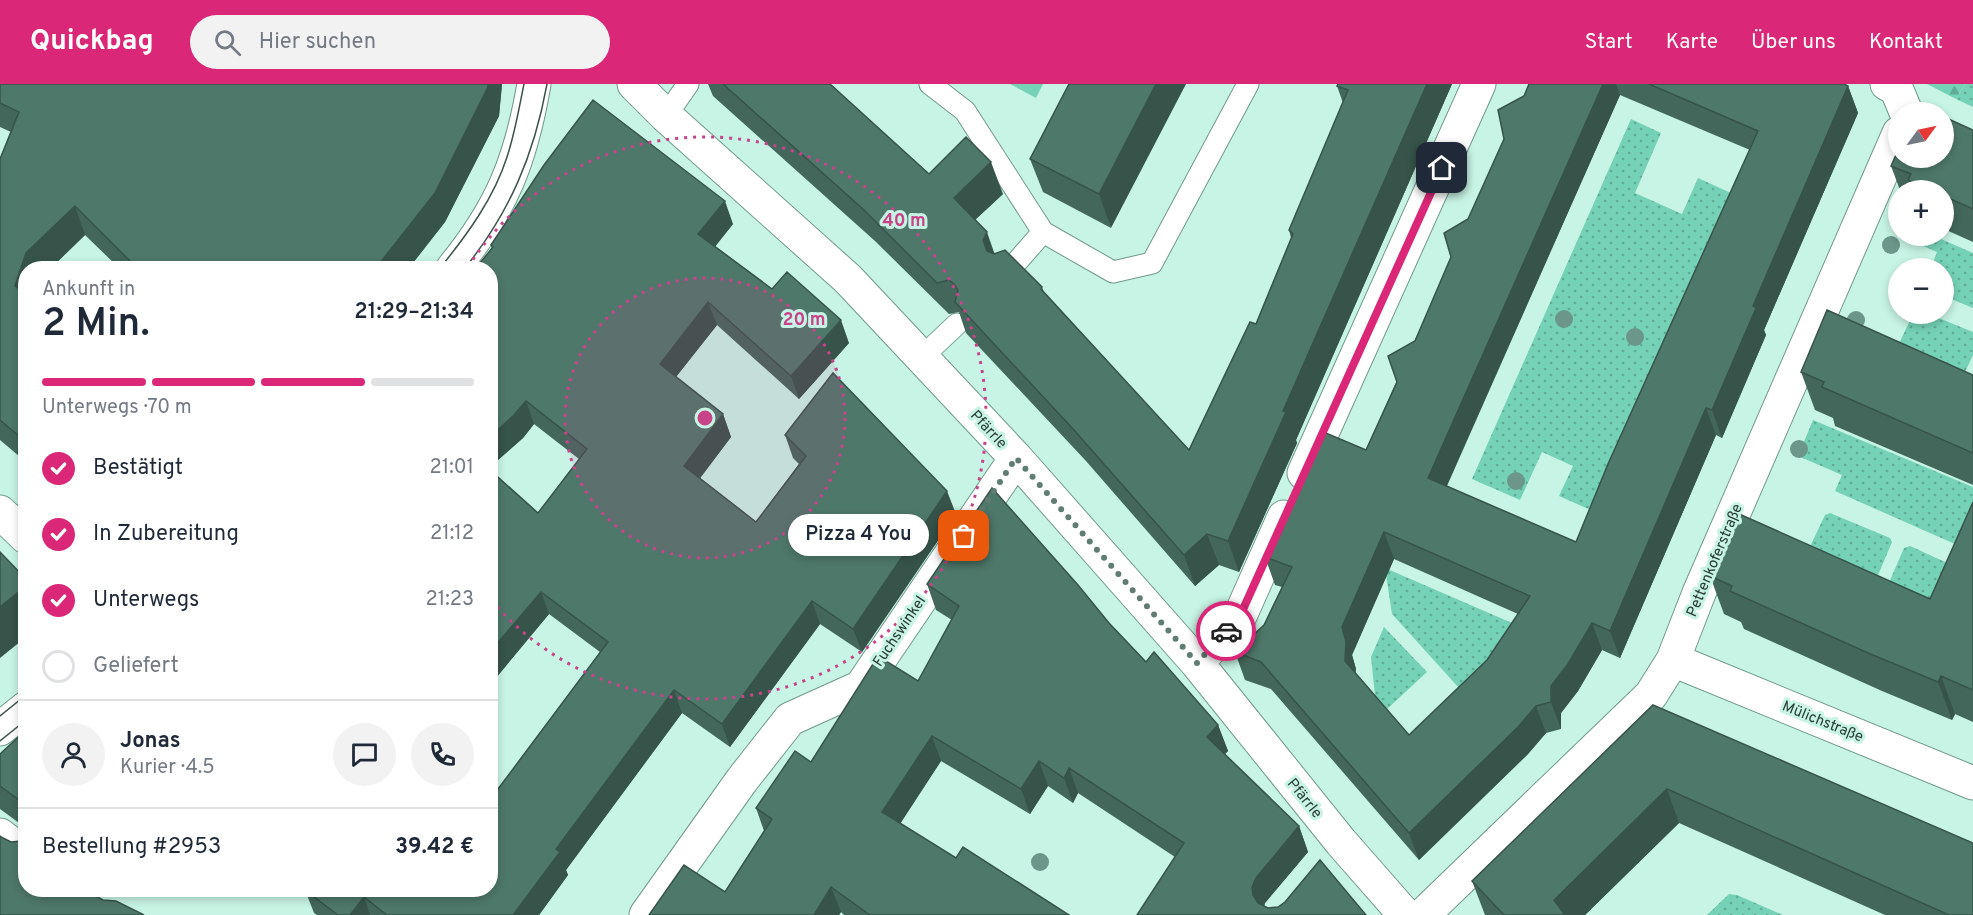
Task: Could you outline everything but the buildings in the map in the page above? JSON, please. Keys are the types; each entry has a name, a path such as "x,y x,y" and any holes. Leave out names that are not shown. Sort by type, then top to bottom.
{"street":[{"path":"458,261 476,238 504,190 523,139 534,84"},
{"name":"Pfärrle","path":"634,84 666,116 848,279 1016,458 1197,663 1333,851 1405,915"},
{"path":"1197,663 1240,616 1479,84"},
{"path":"1887,84 1896,88 1902,102"},
{"name":"Pettenkoferstraße","path":"1423,915 1651,695 1673,660 1699,593 1888,158"},
{"name":"Fuchswinkel","path":"646,915 742,780 790,719 861,687 1016,458"},
{"path":"0,512 18,529"},
{"name":"Mülichstraße","path":"1673,660 1973,783"},
{"path":"0,729 18,714"},
{"path":"0,835 18,849"}],"lane":[{"path":"666,116 688,84"},
{"path":"930,84 965,111 1043,232 1113,272 1152,263 1248,84"},
{"path":"1007,273 1043,232"},
{"path":"921,358 957,324"}],"green space":[{"path":"1010,84 1043,84 1036,98"},
{"path":"1927,84 1965,84 1956,99"},
{"path":"1965,84 1973,84 1973,107 1956,99"},
{"path":"1631,119 1661,133 1635,193 1682,214 1698,178 1733,194 1593,511 1559,496 1573,466 1542,452 1520,500 1472,479"},
{"path":"1954,245 1973,253 1973,308 1954,300 1954,258 1935,258 1937,252 1923,246"},
{"path":"1908,324 1953,324 1973,332 1973,355 1961,381 1896,350"},
{"path":"1813,420 1973,487 1973,552 1835,491 1842,475 1798,456"},
{"path":"1830,513 1890,538 1892,542 1873,587 1805,557 1825,515"},
{"path":"1910,546 1956,567 1937,615 1885,592 1904,548"},
{"path":"1385,568 1519,626 1469,699 1392,614"},
{"path":"1384,627 1427,672 1386,710 1375,696 1371,657"},
{"path":"1729,894 1737,895 1783,915 1707,915"}],"tram line":[{"path":"445,261 470,229 495,187 510,148 524,84"},
{"path":"470,261 495,226 518,182 535,135 547,84"},
{"path":"0,716 18,701"},
{"path":"0,741 18,726"}],"way so far":[{"path":"964,536 1016,458 1197,663 1226,631"}],"place":[{"name":"Pizza 4 You","path":"964,536"}],"route":[{"path":"1226,631 1240,616 1442,168"}]}
